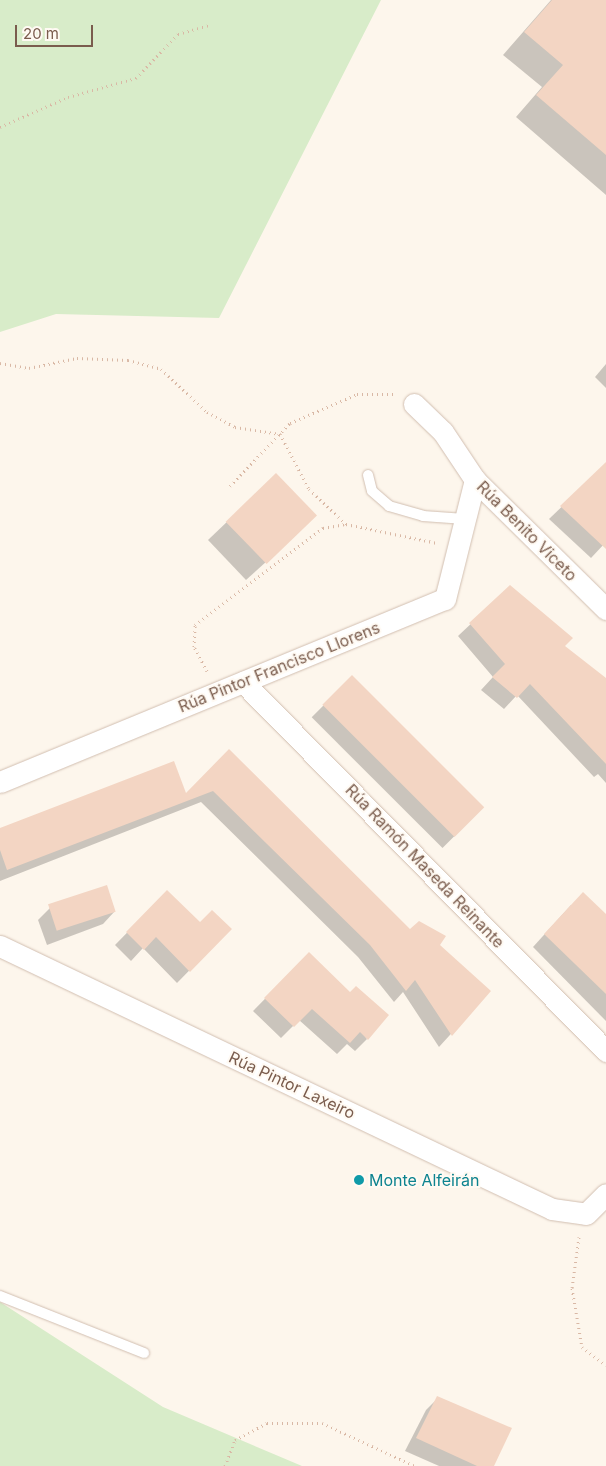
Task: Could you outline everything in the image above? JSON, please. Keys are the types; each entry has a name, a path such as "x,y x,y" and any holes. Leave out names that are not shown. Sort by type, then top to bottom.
{"street":[{"name":"Rúa Benito Viceto","path":"414,404 443,432 475,480 606,609"},
{"name":"Rúa Pintor Francisco Llorens","path":"0,782 445,599 475,480"},
{"name":"Rúa Ramón Maseda Reinante","path":"244,682 606,1051"},
{"name":"Rúa Pintor Laxeiro","path":"0,946 552,1209 586,1214"},
{"path":"586,1214 606,1194"}],"lane":[{"path":"368,475 372,491 389,506 423,516 465,519"},
{"path":"0,1296 144,1353"}],"path":[{"path":"0,127 68,97 136,78 178,34 210,25"},
{"path":"0,363 29,368 78,358 128,360 161,369 207,412 235,427 280,434"},
{"path":"230,486 290,423 357,394 395,395 414,404"},
{"path":"280,434 309,489 346,524"},
{"path":"211,695 206,668 191,636 195,625 237,598 323,528 346,524 402,539 458,545"},
{"path":"586,1214 576,1249 572,1288 582,1347 606,1365"},
{"path":"225,1466 235,1440 267,1423 322,1423 415,1466"}],"green space":[{"path":"0,0 381,0 219,318 56,314 0,332"},
{"path":"0,1302 163,1407 302,1466 0,1466"}],"building":[{"path":"552,0 606,0 606,155 536,95 563,65 524,32"},
{"path":"606,462 606,549 560,506"},
{"path":"276,473 317,515 267,564 226,522"},
{"path":"510,585 573,638 565,646 606,678 606,764 530,684 517,698 492,677 505,664 469,623"},
{"path":"352,675 484,807 455,837 322,705"},
{"path":"229,749 410,929 419,921 446,936 440,945 491,991 452,1036 415,980 406,991 370,945 213,791 7,870 0,850 0,828 174,761 186,793"},
{"path":"107,885 116,912 57,931 48,904"},
{"path":"167,890 200,922 212,910 232,929 190,972 156,937 144,950 126,932"},
{"path":"583,892 606,914 606,994 544,934"},
{"path":"309,952 350,992 356,986 389,1015 368,1040 360,1032 350,1043 312,1009 294,1027 264,998"},
{"path":"437,1396 512,1428 494,1466 477,1466 416,1438"}],"place":[{"name":"Monte Alfeirán","path":"359,1180"}]}
